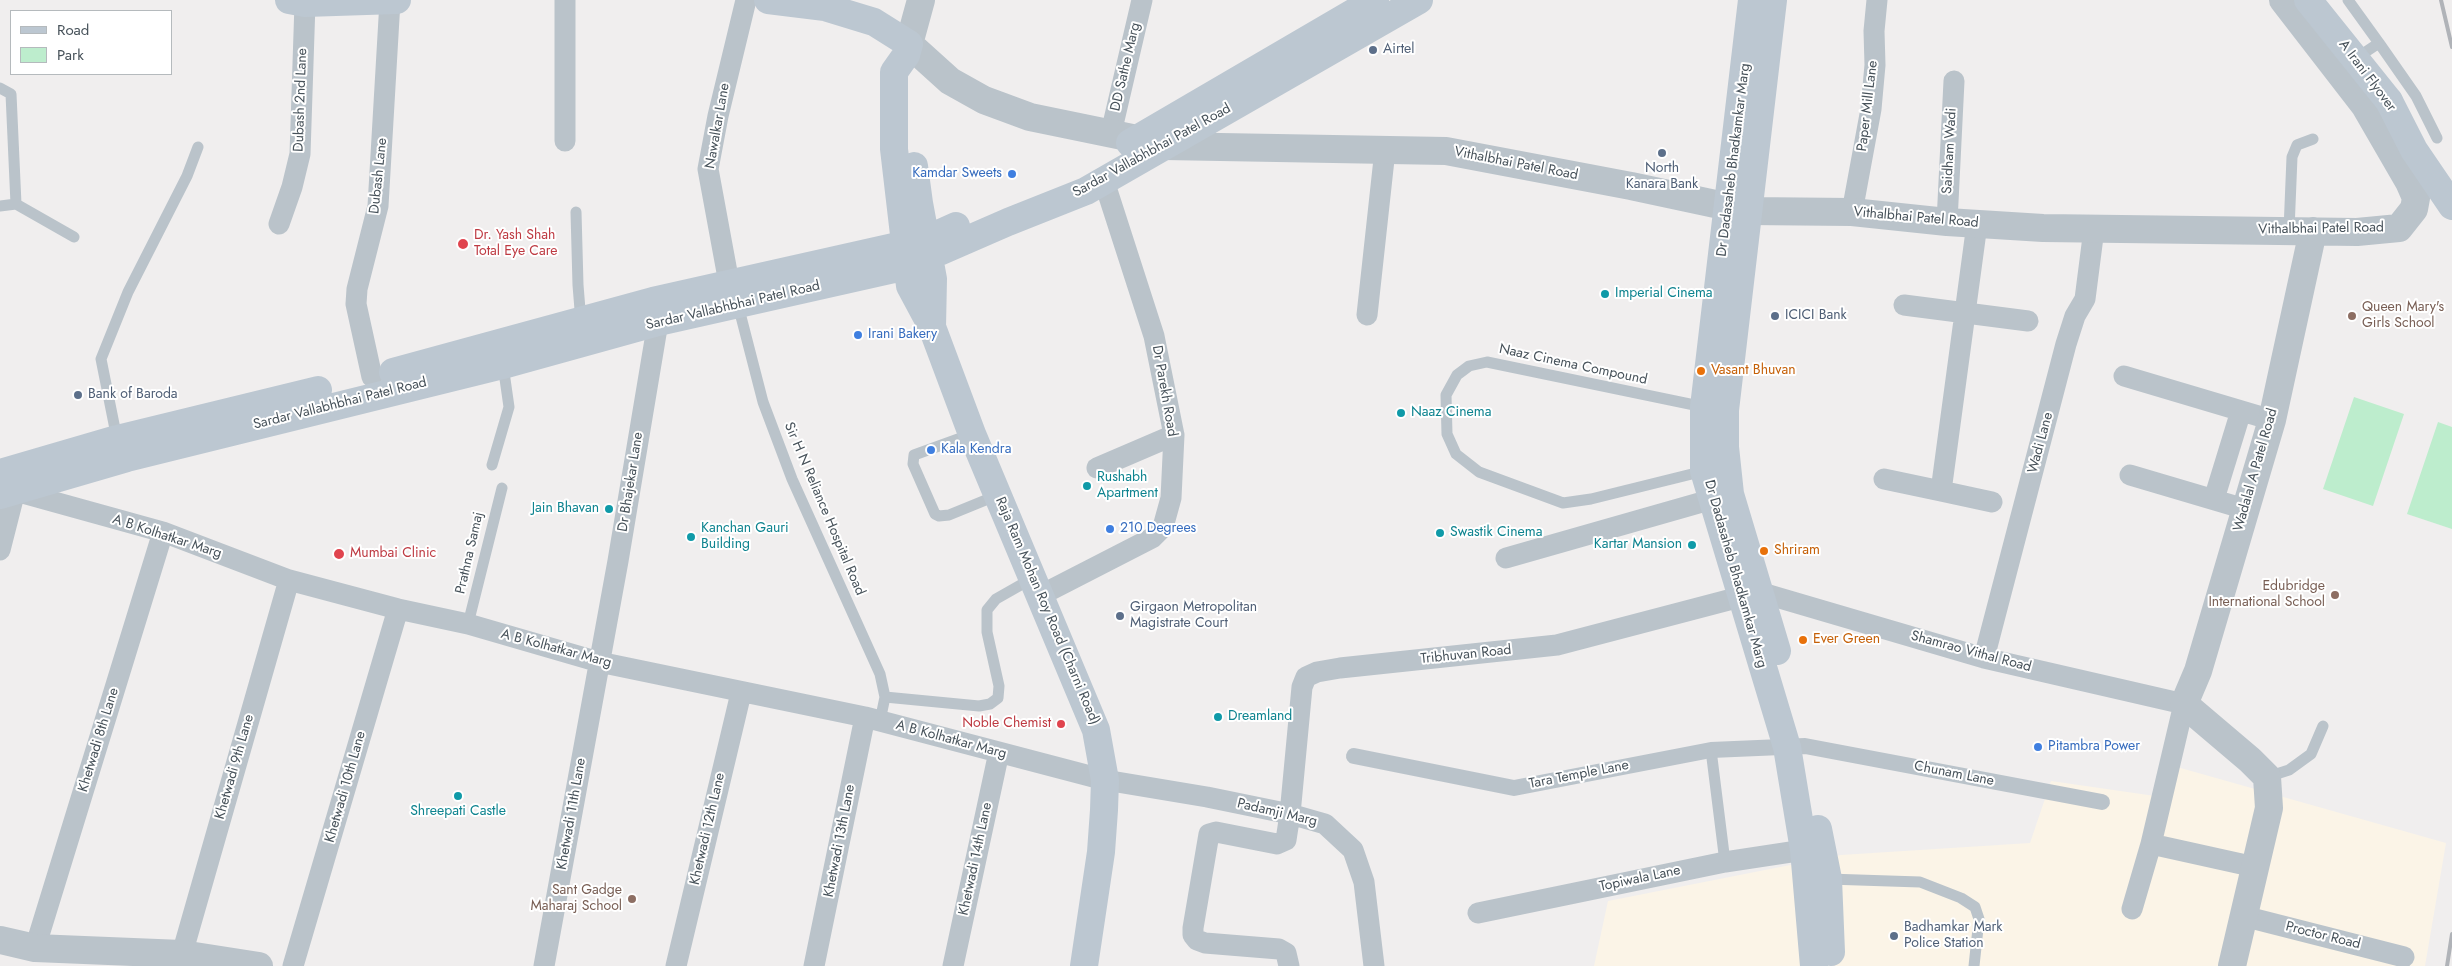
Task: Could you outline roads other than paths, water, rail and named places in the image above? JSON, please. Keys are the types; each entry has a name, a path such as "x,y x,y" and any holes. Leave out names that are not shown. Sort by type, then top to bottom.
{"main road":[{"path":"297,2 397,0"},
{"path":"773,0 825,7 874,22 908,50"},
{"name":"Sardar Vallabhbhai Patel Road","path":"916,252 1075,176 1375,0"},
{"name":"Sardar Vallabhbhai Patel Road","path":"6,483 117,439 372,377 582,322 655,312 916,252 1008,222 1086,191 1419,0"},
{"name":"Dr Dadasaheb Bhadkamkar Marg","path":"1750,595 1730,494 1725,447 1725,410 1752,0"},
{"name":"Dr Dadasaheb Bhadkamkar Marg","path":"1773,0 1739,210 1704,407 1704,471 1750,595 1796,747 1828,880 1831,966"},
{"name":"A Irani Flyover","path":"2308,0 2389,101 2424,165 2452,206"},
{"name":"Raja Ram Mohan Roy Road (Charni Road)","path":"908,50 910,74 903,148 916,252 910,286 932,327 972,434 1096,730 1105,780 1102,852 1084,966"},
{"name":"Sardar Vallabhbhai Patel Road","path":"6,483 137,456 503,365 655,312"},
{"name":"Dr Dadasaheb Bhadkamkar Marg","path":"1796,747 1814,966"}],"street":[{"path":"565,0 565,141"},
{"name":"Nawalkar Lane","path":"734,294 708,169 718,116 746,0"},
{"name":"Raja Ram Mohan Roy Road (Charni Road)","path":"908,50 921,0"},
{"name":"DD Sathe Marg","path":"1111,133 1142,0"},
{"name":"Paper Mill Lane","path":"1852,212 1871,109 1875,65 1874,31 1877,0"},
{"name":"Vithalbhai Patel Road","path":"1164,146 1446,151 1631,186 1739,210 1852,212 1946,222 2094,229 2357,232 2399,228 2414,209 2416,198 2409,182 2365,106 2339,70 2282,0"},
{"name":"Dubash Lane","path":"372,377 356,304 357,289 378,206 390,1"},
{"name":"Dubash 2nd Lane","path":"279,224 292,187 300,154 297,2"},
{"path":"908,50 950,81 984,100 1030,117 1137,140"},
{"name":"Saidham Wadi","path":"1946,222 1954,81"},
{"path":"1367,315 1385,150"},
{"name":"Dr Parekh Road","path":"1037,587 1152,538 1162,527 1171,498 1174,435 1154,336 1104,181"},
{"path":"1940,491 1977,224"},
{"name":"Wadi Lane","path":"1984,658 2066,344 2075,316 2085,298 2094,229"},
{"name":"Wadalal A Patel Road","path":"2184,704 2198,671 2272,420 2301,231"},
{"path":"1904,306 2028,320"},
{"name":"Dr Bhajekar Lane","path":"599,662 618,561 655,312"},
{"path":"2124,376 2272,420"},
{"path":"2214,499 2241,411"},
{"path":"1097,468 1174,435"},
{"path":"2130,475 2245,509"},
{"path":"1884,479 1992,502"},
{"path":"0,550 6,483"},
{"name":"A B Kolhatkar Marg","path":"6,483 163,532 289,580 398,609 468,624 599,662 872,719 1105,780"},
{"path":"1506,558 1713,499"},
{"name":"Khetwadi 8th Lane","path":"35,948 163,532"},
{"name":"Khetwadi 9th Lane","path":"182,954 289,580"},
{"name":"Shamrao Vithal Road","path":"1750,595 1984,658 2184,704"},
{"name":"Tribhuvan Road","path":"1289,966 1286,953 1279,949 1205,943 1197,940 1193,935 1209,834 1216,832 1277,844 1286,840 1302,687 1306,678 1317,672 1557,645 1750,595"},
{"name":"Khetwadi 10th Lane","path":"293,966 398,609"},
{"name":"Khetwadi 11th Lane","path":"544,966 599,662"},
{"name":"Khetwadi 12th Lane","path":"676,966 740,692"},
{"path":"2132,909 2151,844 2184,704 2250,760 2266,777 2270,808 2232,966"},
{"name":"Khetwadi 13th Lane","path":"814,966 872,719"},
{"name":"Tara Temple Lane","path":"1354,756 1514,788 1712,750 1796,747"},
{"name":"Chunam Lane","path":"1796,747 2102,802"},
{"name":"Khetwadi 14th Lane","path":"953,966 999,752"},
{"name":"Padamji Marg","path":"1105,780 1290,814 1325,824 1353,850 1364,882 1374,966"},
{"path":"2151,844 2255,867"},
{"name":"Topiwala Lane","path":"1478,913 1725,862 1804,850"},
{"name":"Proctor Road","path":"2243,916 2404,957"},
{"path":"0,940 35,948 182,954 259,966"}],"lane":[{"path":"2348,0 2416,96 2437,138"},
{"path":"2339,70 2379,43"},
{"path":"0,88 11,94 16,204"},
{"path":"2301,231 2292,157 2297,145 2313,139"},
{"path":"117,439 101,359 128,292 187,176 198,147"},
{"path":"0,206 16,204 74,238"},
{"path":"576,212 578,285 582,322"},
{"name":"Sir H N Reliance Hospital Road","path":"734,294 748,336 763,402 789,470 880,674 885,697 872,719"},
{"name":"Naaz Cinema Compound","path":"1704,407 1487,362 1469,366 1457,375 1446,395 1447,434 1456,454 1478,472 1563,503 1591,499 1704,471"},
{"path":"492,465 509,408 503,365"},
{"path":"972,434 914,455 913,464 935,514 939,516 949,515 998,495"},
{"name":"Prathna Samaj","path":"468,624 502,488"},
{"path":"885,697 980,706 990,704 998,698 999,686 987,632 987,610 996,599 1037,587"},
{"path":"2266,777 2289,770 2311,754 2323,726"},
{"path":"1712,750 1725,862"},
{"path":"1828,880 1920,882 1961,898 1975,907 1979,919 1974,966"}],"railway":[{"path":"2441,0 2452,47"},
{"path":"2447,966 2452,934"}],"place":[{"name":"Airtel","path":"1373,50"},
{"name":"North Kanara Bank","path":"1662,153"},
{"name":"Kamdar Sweets","path":"1012,174"},
{"name":"Dr. Yash Shah Total Eye Care","path":"463,244"},
{"name":"Imperial Cinema","path":"1605,294"},
{"name":"ICICI Bank","path":"1775,316"},
{"name":"Queen Mary's Girls School","path":"2352,316"},
{"name":"Irani Bakery","path":"858,335"},
{"name":"Vasant Bhuvan","path":"1701,371"},
{"name":"Bank of Baroda","path":"78,395"},
{"name":"Naaz Cinema","path":"1401,413"},
{"name":"Kala Kendra","path":"931,450"},
{"name":"Rushabh Apartment","path":"1087,486"},
{"name":"Jain Bhavan","path":"609,509"},
{"name":"210 Degrees","path":"1110,529"},
{"name":"Swastik Cinema","path":"1440,533"},
{"name":"Kanchan Gauri Building","path":"691,537"},
{"name":"Kartar Mansion","path":"1692,545"},
{"name":"Shriram","path":"1764,551"},
{"name":"Mumbai Clinic","path":"339,554"},
{"name":"Edubridge International School","path":"2335,595"},
{"name":"Girgaon Metropolitan Magistrate Court","path":"1120,616"},
{"name":"Ever Green","path":"1803,640"},
{"name":"Dreamland","path":"1218,717"},
{"name":"Noble Chemist","path":"1061,724"},
{"name":"Pitambra Power","path":"2038,747"},
{"name":"Shreepati Castle","path":"458,796"},
{"name":"Sant Gadge Maharaj School","path":"632,899"},
{"name":"Badhamkar Mark Police Station","path":"1894,936"}]}
